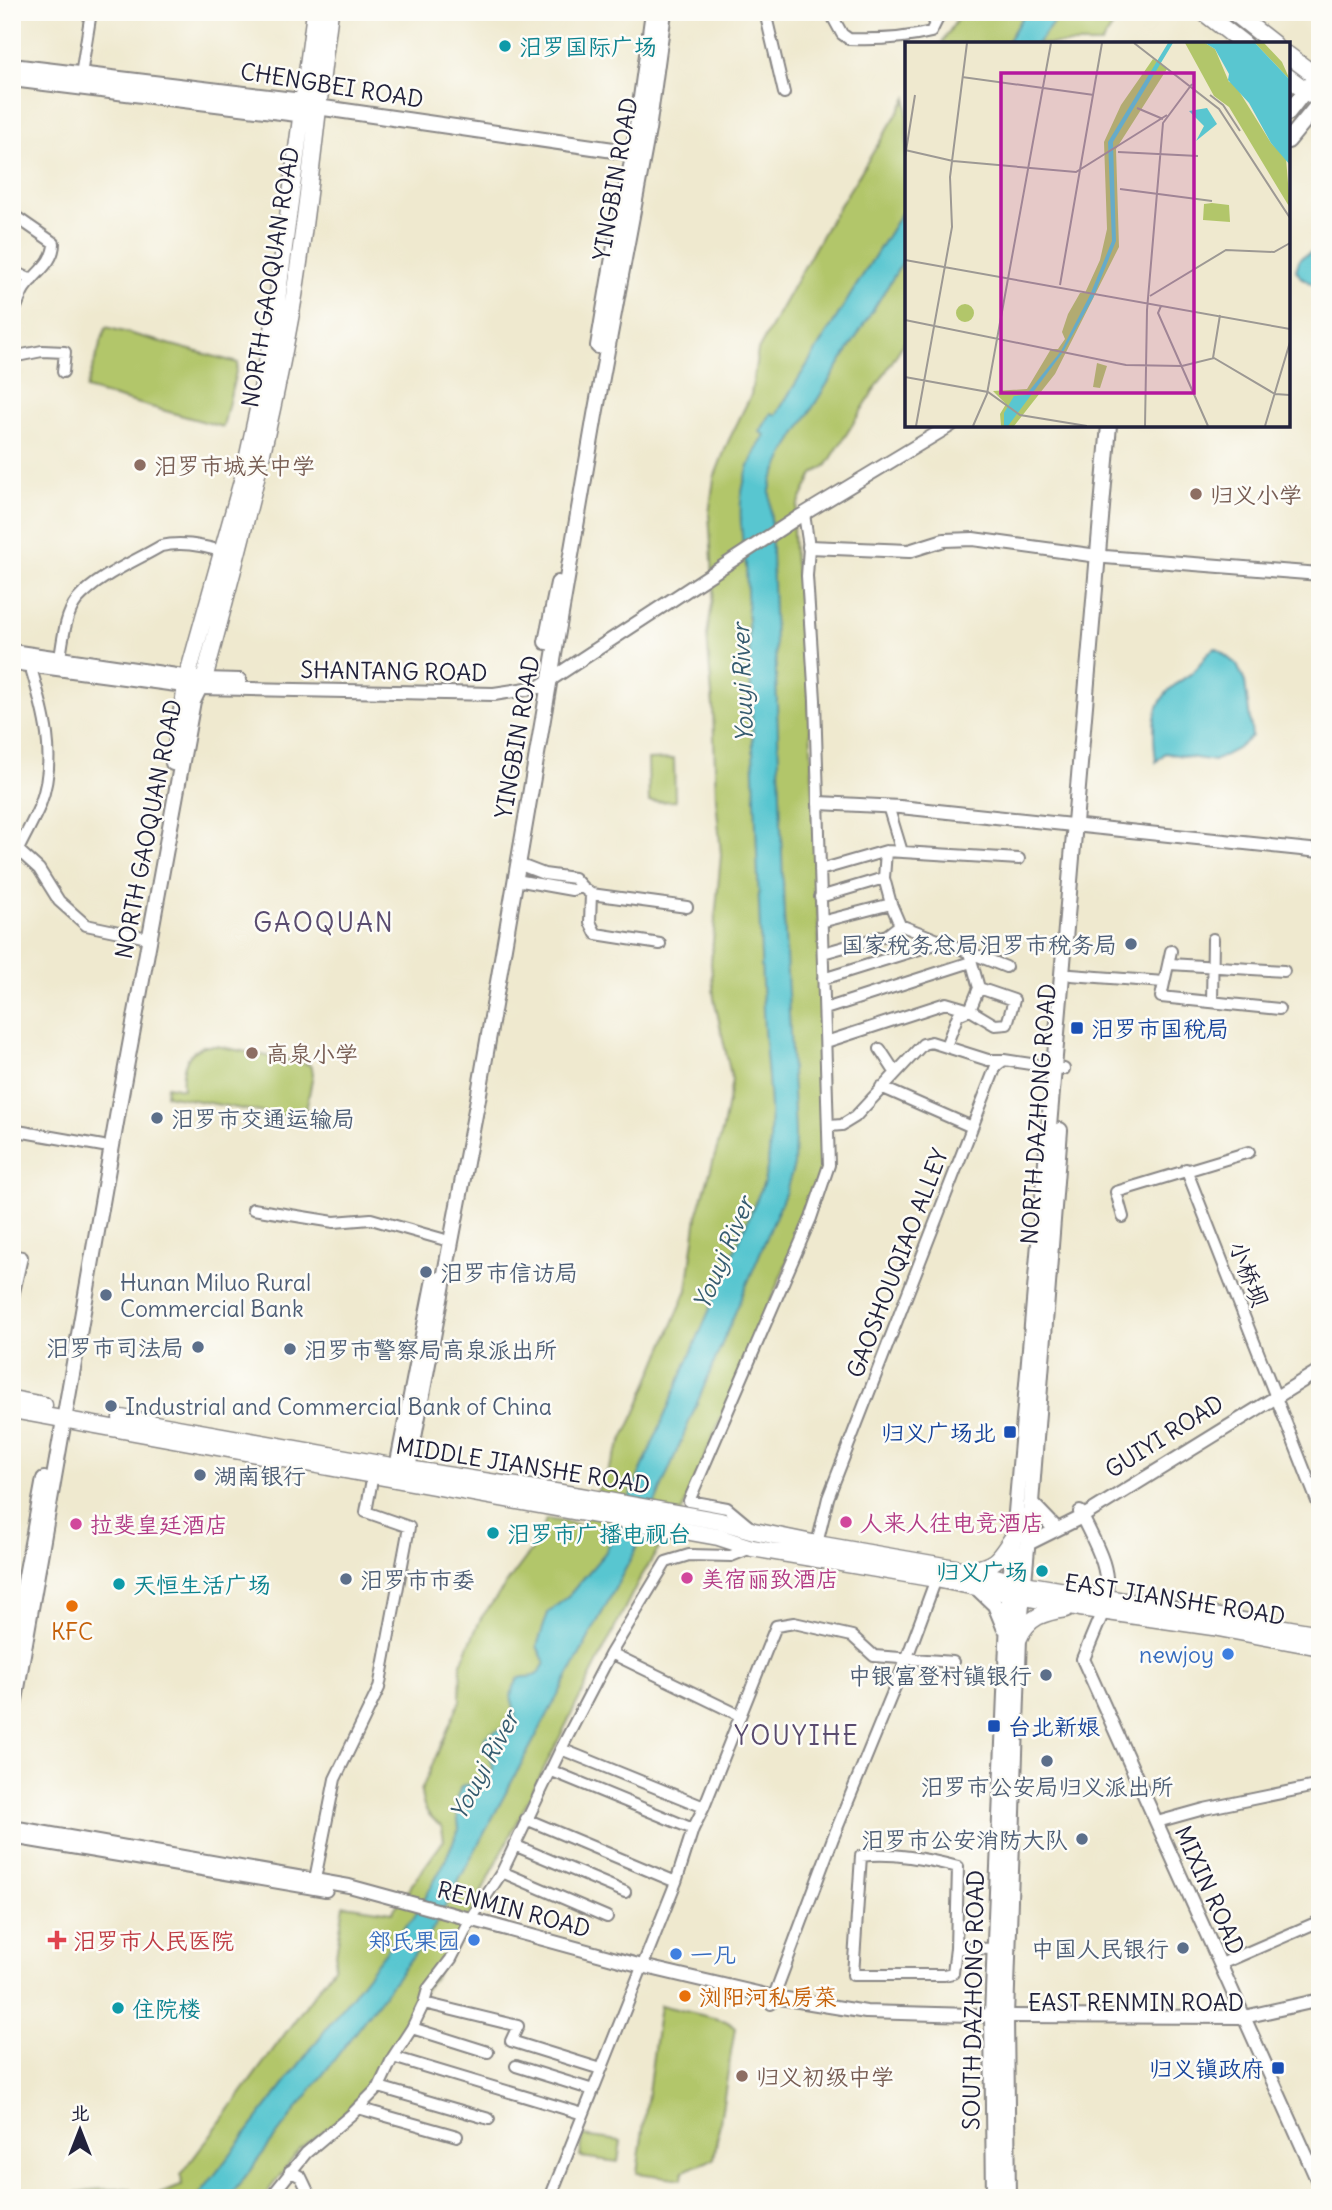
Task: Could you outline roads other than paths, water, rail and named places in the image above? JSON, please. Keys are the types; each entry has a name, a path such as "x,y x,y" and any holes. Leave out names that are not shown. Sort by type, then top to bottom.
{"main road":[{"name":"NORTH GAOQUAN ROAD","path":"60,1413 193,701 194,682 256,486 294,295 310,110 315,12"},
{"name":"NORTH GAOQUAN ROAD","path":"60,1413 103,1146 143,937 222,551 244,474 262,392 310,110 330,12"},
{"name":"YINGBIN ROAD","path":"637,158 653,12"},
{"name":"YINGBIN ROAD","path":"403,1468 442,1239 505,912 664,12"},
{"path":"1203,12 1241,42"},
{"path":"1233,12 1271,42"},
{"path":"1290,57 1318,78 1290,111"},
{"name":"CHENGBEI ROAD","path":"12,66 637,158"},
{"name":"CHENGBEI ROAD","path":"12,79 310,110"},
{"path":"1290,79 1320,102 1290,139"},
{"name":"NORTH DAZHONG ROAD","path":"1017,1589 1110,427"},
{"name":"NORTH DAZHONG ROAD","path":"1101,557 1118,427"},
{"name":"YINGBIN ROAD","path":"403,1468 478,1099 516,880 544,680"},
{"name":"NORTH DAZHONG ROAD","path":"1023,1540 1031,1503 1060,1069 1072,975 1079,827"},
{"name":"MIDDLE JIANSHE ROAD","path":"12,1399 60,1413 244,1453 574,1511 754,1531 967,1570 1017,1589"},
{"name":"MIDDLE JIANSHE ROAD","path":"12,1410 60,1413 587,1497 719,1529 752,1548 975,1586 1017,1589"},
{"path":"12,1651 60,1413"},
{"path":"12,1717 60,1413"},
{"path":"1031,1503 1054,1527"},
{"path":"967,1570 991,1565 1023,1540"},
{"path":"975,1586 995,1605 1013,1638 1040,1614 1080,1608"},
{"name":"EAST JIANSHE ROAD","path":"1017,1589 1320,1647"},
{"name":"EAST JIANSHE ROAD","path":"1017,1589 1080,1608 1104,1604 1320,1634"},
{"name":"SOUTH DAZHONG ROAD","path":"1008,2198 995,1949 1017,1589"},
{"name":"SOUTH DAZHONG ROAD","path":"994,2198 1013,1638"}],"street":[{"path":"81,75 91,12"},
{"path":"765,12 783,93"},
{"path":"830,12 842,34 849,39 872,40 931,32 941,12"},
{"path":"12,214 54,243 54,253 24,289 12,314"},
{"path":"12,271 32,280"},
{"path":"12,357 42,351 65,352 63,372"},
{"name":"SHANTANG ROAD","path":"17,663 194,682 494,691 515,688 544,680 934,427"},
{"name":"SHANTANG ROAD","path":"786,521 804,514 948,427"},
{"path":"754,1531 727,1508 689,1501 810,1218 829,1165 819,803 807,576 809,547 804,514"},
{"path":"809,547 909,551 944,540 973,539 1101,557 1320,574"},
{"path":"60,658 67,618 77,600 103,579 161,546 190,543 222,551"},
{"name":"SHANTANG ROAD","path":"17,663 60,658 194,682"},
{"path":"17,663 46,720 50,763 40,803 15,853 39,869 59,901 86,925 143,937"},
{"path":"819,803 888,806 1320,851"},
{"path":"888,806 902,852"},
{"path":"820,870 886,851 1019,859"},
{"path":"886,851 884,878 900,925 942,942 970,958 1006,967"},
{"path":"518,864 544,874 574,878 586,890 590,922 596,934 660,944"},
{"path":"821,897 884,878"},
{"path":"516,880 688,908"},
{"path":"821,922 891,904"},
{"path":"822,953 887,935 900,925"},
{"path":"1212,1002 1213,939"},
{"path":"824,979 942,942"},
{"path":"1171,950 1161,998 1279,1009"},
{"path":"946,1046 958,1015 970,1010 979,988 970,958"},
{"path":"825,1009 970,958"},
{"path":"1170,964 1284,971"},
{"path":"1072,975 1164,982"},
{"path":"826,1042 946,1003 970,1010 995,1025 1007,1024 1014,1000 979,988"},
{"path":"829,1126 842,1125 855,1117 923,1044 931,1042 988,1060 1060,1069"},
{"path":"880,1049 895,1073"},
{"name":"GAOSHOUQIAO ALLEY","path":"817,1544 828,1498 996,1066 1004,1060"},
{"path":"881,1087 972,1127"},
{"path":"12,1130 103,1146"},
{"path":"1123,1217 1116,1192 1249,1152"},
{"name":"小桥坝","path":"1186,1169 1320,1509"},
{"path":"253,1209 334,1223 371,1219 442,1239"},
{"path":"12,1255 22,1257 12,1301"},
{"path":"1023,1540 1081,1515 1320,1367"},
{"path":"315,1879 335,1779 379,1688 409,1527 366,1512 373,1474"},
{"path":"1023,1540 1081,1515"},
{"path":"1081,1515 1105,1566 1108,1584 1104,1604"},
{"path":"270,2198 306,2153 379,2087 393,2057 412,2028 428,1989 451,1959 464,1921 502,1872 526,1819 611,1653 666,1562 689,1555 731,1556 752,1548"},
{"path":"772,2000 936,1579"},
{"name":"MIXIN ROAD","path":"1104,1604 1083,1659 1250,2020 1320,2186"},
{"path":"550,2198 676,1882 692,1829 704,1807 776,1626 794,1623 852,1636 874,1656 953,1662"},
{"path":"611,1653 739,1715"},
{"path":"561,1749 704,1807"},
{"path":"552,1770 692,1829"},
{"path":"1160,1822 1204,1808 1320,1785"},
{"path":"526,1819 676,1882"},
{"name":"RENMIN ROAD","path":"12,1827 349,1886 640,1970 865,2019 999,2019"},
{"name":"RENMIN ROAD","path":"12,1837 405,1904"},
{"path":"514,1845 625,1892"},
{"path":"861,1856 925,1859 958,1867 956,1948 953,1973 853,1975 861,1856"},
{"path":"502,1872 607,1917"},
{"path":"1224,1963 1320,1922"},
{"path":"956,1948 995,1949"},
{"name":"EAST RENMIN ROAD","path":"1250,2020 1320,2000"},
{"path":"424,2003 517,2026 511,2040 601,2069"},
{"name":"EAST RENMIN ROAD","path":"999,2019 1250,2020 1320,2007"},
{"path":"1250,2020 1320,2170"},
{"path":"412,2028 488,2052"},
{"path":"393,2057 583,2114"},
{"path":"516,2066 593,2090"},
{"path":"379,2087 489,2119"},
{"path":"358,2108 457,2136"},
{"path":"290,2171 301,2177 312,2198"}],"water":[{"path":"1025,12 1061,12 1038,42 1007,42"},
{"path":"905,207 905,258 787,449 772,480 770,491 784,915 795,1132 794,1165 785,1194 634,1553 432,1931 229,2198 197,2198 414,1918 459,1829 456,1801 461,1786 486,1781 493,1770 484,1739 514,1722 511,1697 514,1686 519,1678 537,1674 545,1663 537,1646 548,1613 570,1594 605,1553 764,1182 770,1140 770,1097 763,1012 741,498 748,468 765,435 760,432 771,413 776,415"},
{"path":"1315,250 1320,251 1320,289 1300,276 1296,270 1300,258"},
{"path":"1216,648 1237,665 1245,682 1252,736 1237,749 1214,761 1165,753 1156,762 1154,730 1161,701"}],"place":[{"name":"汨罗国际广场","path":"505,46"},
{"name":"汨罗市城关中学","path":"140,465"},
{"name":"归义小学","path":"1196,494"},
{"name":"国家税务总局汨罗市税务局","path":"1131,944"},
{"name":"汨罗市国税局","path":"1077,1028"},
{"name":"高泉小学","path":"252,1053"},
{"name":"汨罗市交通运输局","path":"157,1118"},
{"name":"汨罗市信访局","path":"426,1272"},
{"name":"Hunan Miluo Rural Commercial Bank","path":"106,1295"},
{"name":"汨罗市司法局","path":"198,1347"},
{"name":"汨罗市警察局高泉派出所","path":"290,1349"},
{"name":"Industrial and Commercial Bank of China","path":"111,1406"},
{"name":"归义广场北","path":"1010,1432"},
{"name":"湖南银行","path":"200,1475"},
{"name":"人来人往电竞酒店","path":"846,1522"},
{"name":"拉斐皇廷酒店","path":"76,1524"},
{"name":"汨罗市广播电视台","path":"493,1533"},
{"name":"归义广场","path":"1042,1571"},
{"name":"美宿丽致酒店","path":"687,1578"},
{"name":"汨罗市市委","path":"346,1579"},
{"name":"天恒生活广场","path":"119,1584"},
{"name":"KFC","path":"72,1606"},
{"name":"newjoy","path":"1228,1654"},
{"name":"中银富登村镇银行","path":"1046,1675"},
{"name":"台北新娘","path":"994,1726"},
{"name":"汨罗市公安局归义派出所","path":"1047,1761"},
{"name":"汨罗市公安消防大队","path":"1082,1839"},
{"name":"汨罗市人民医院","path":"57,1940"},
{"name":"郑氏果园","path":"474,1940"},
{"name":"中国人民银行","path":"1183,1948"},
{"name":"一凡","path":"676,1954"},
{"name":"浏阳河私房菜","path":"685,1996"},
{"name":"住院楼","path":"118,2008"},
{"name":"归义镇政府","path":"1278,2068"},
{"name":"归义初级中学","path":"742,2076"}],"district":[{"name":"GAOQUAN","path":"324,922"},
{"name":"YOUYIHE","path":"797,1735"}],"water label":[{"name":"Youyi River","path":"742,683"},
{"name":"Youyi River","path":"723,1253"},
{"name":"Youyi River","path":"484,1765"}]}
